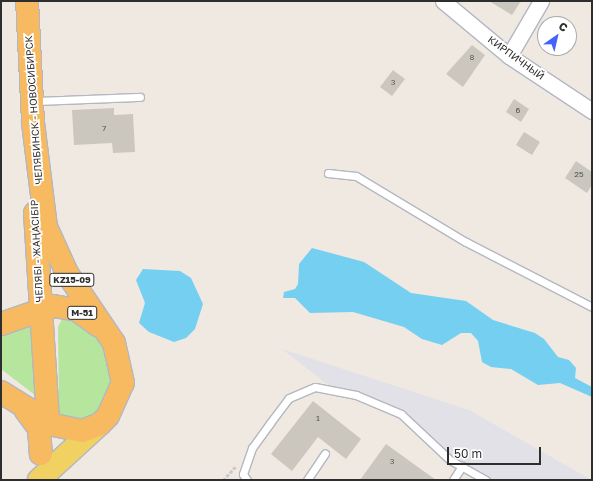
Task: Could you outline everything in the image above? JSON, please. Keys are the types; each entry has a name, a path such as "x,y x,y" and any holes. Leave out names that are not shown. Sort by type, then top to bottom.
{"highway":[{"name":"ЧЕЛЯБИНСК - НОВОСИБИРСК","path":"27,1 33,122 46,227 67,272 114,343 123,383 115,407 100,424"},
{"name":"ЧЕЛЯБІ - ЖАҢАСІБІР","path":"33,122 40,308"},
{"name":"M-51","path":"40,308 59,306 77,310 94,321 114,343"},
{"path":"1,324 40,308"},
{"name":"KZ15-09","path":"40,308 48,422"},
{"path":"43,348 52,320 63,312 77,310"},
{"path":"7,396 48,422 74,431 100,424"},
{"path":"7,396 37,424 41,454"}],"main road":[{"path":"33,480 41,454 48,422"},
{"path":"39,480 100,424"}],"street":[{"name":"КИРПИЧНЫЙ","path":"443,1 509,56 592,111"},
{"path":"509,56 542,1"}],"lane":[{"path":"32,101 140,97"},
{"path":"328,173 356,176 466,242 592,307"},
{"path":"247,480 243,474 252,448 290,398 315,387 356,395 401,414 462,466 486,480"},
{"path":"307,480 325,453"},
{"path":"453,480 462,466"}],"shaded area":[{"path":"282,349 469,410 592,480 488,480 386,407 341,395"}],"green space":[{"path":"72,313 105,344 113,381 105,407 86,423 61,417 59,411 58,327 63,317"},
{"path":"38,317 44,402 1,369 1,334"}],"water":[{"path":"312,248 364,262 411,293 466,301 493,320 535,333 544,339 558,357 569,360 576,368 575,378 592,387 592,397 560,383 538,385 511,369 491,367 482,362 478,341 471,333 461,333 442,345 422,339 404,327 353,312 310,313 295,298 283,298 284,292 295,289 298,284 299,264"},
{"path":"143,269 180,271 191,278 203,304 195,329 186,338 174,342 149,332 139,323 145,303 136,280"}],"building":[{"path":"489,1 521,1 512,15"},
{"path":"472,45 485,55 463,87 446,74"},
{"path":"393,70 405,79 392,96 380,87"},
{"path":"514,99 529,109 521,122 506,112"},
{"path":"114,108 114,115 133,114 135,152 113,153 112,143 74,145 72,110"},
{"path":"524,132 540,142 532,155 516,145"},
{"path":"576,161 592,172 592,185 587,193 565,178"},
{"path":"313,401 361,439 346,459 318,437 292,471 271,454"},
{"path":"386,444 436,480 360,480"}]}
